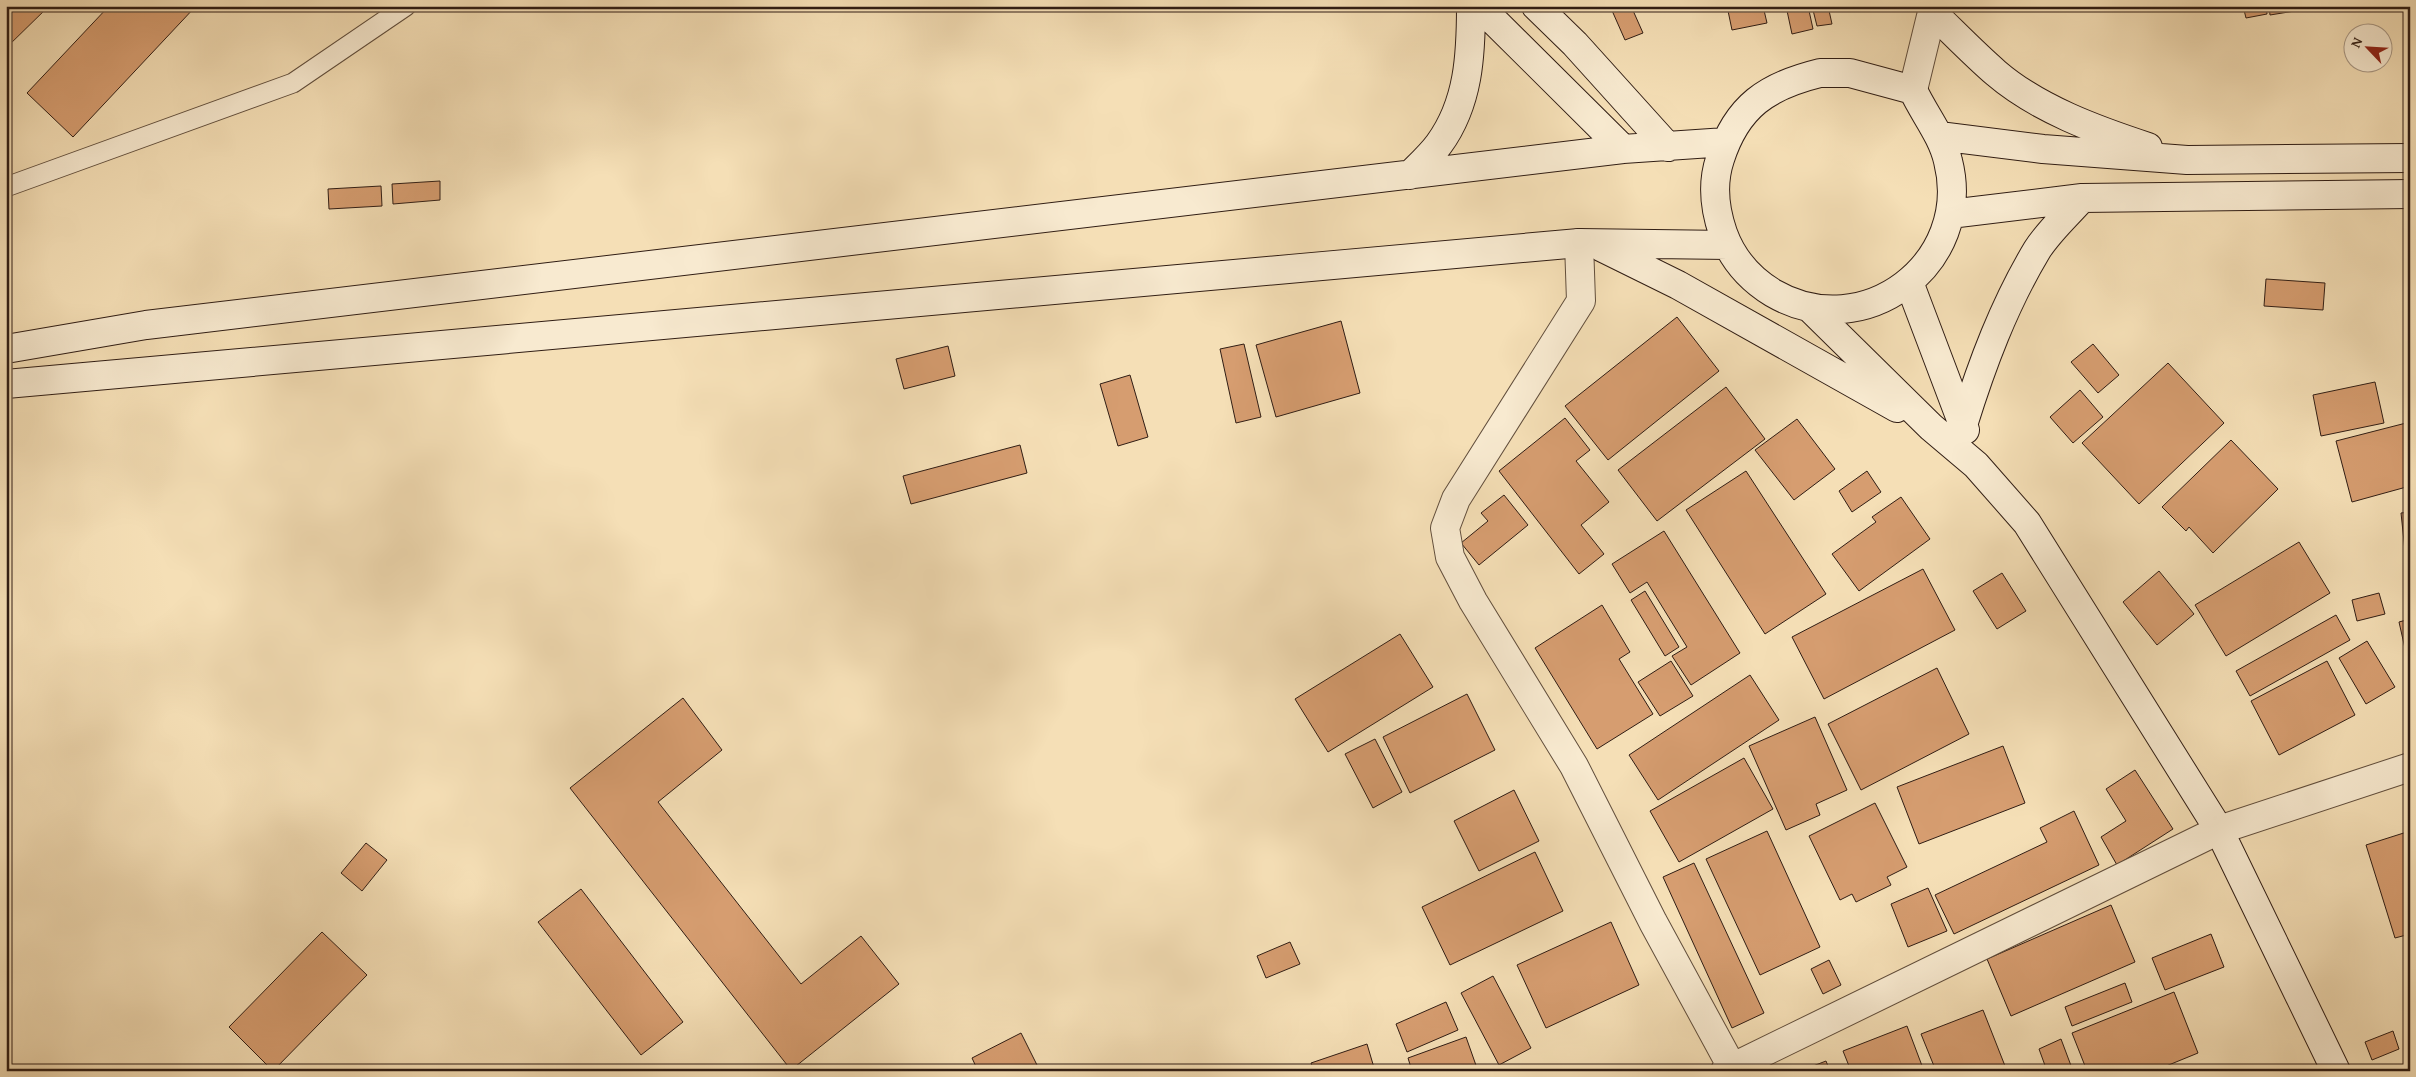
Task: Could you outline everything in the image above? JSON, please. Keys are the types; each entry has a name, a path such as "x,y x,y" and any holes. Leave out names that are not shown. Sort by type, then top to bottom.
{"main road":[{"path":"1410,175 1440,143 1458,106 1467,80 1471,55 1471,6"},
{"path":"1479,6 1623,149"},
{"path":"1536,6 1575,44 1668,147"},
{"path":"1913,90 1850,73 1820,73 1790,80 1758,100 1742,116 1726,142 1717,167 1715,194 1719,220 1728,245 1742,267 1762,286 1784,299 1809,307 1836,310 1862,306 1887,297 1909,282 1928,263 1941,240 1950,214 1952,188 1948,161 1939,136 1924,114 1913,90 1931,9"},
{"path":"1931,9 1997,74 2027,95 2118,137 2188,160"},
{"path":"1939,136 2043,149 2188,160 2410,158"},
{"path":"6,349 156,324 1623,149 1726,142"},
{"path":"1950,214 2082,198 2410,194"},
{"path":"1963,425 1978,379 2002,317 2038,249 2082,198"},
{"path":"6,384 1587,244 1728,245"},
{"path":"1587,244 1678,285 1931,427"},
{"path":"1587,244 1581,301 1456,499 1445,528 1450,558 1473,600 1574,766 1730,1069 2219,830 2410,767"},
{"path":"1909,282 1963,425 1976,465"},
{"path":"1809,307 1931,427 1976,465 2027,523 2219,830 2336,1071"}],"lane":[{"path":"6,187 293,83 406,6"}],"building":[{"path":"6,6 49,6 6,48"},
{"path":"109,6 196,6 73,137 27,93"},
{"path":"1610,6 1631,6 1643,33 1625,40"},
{"path":"1727,6 1763,6 1767,23 1732,30"},
{"path":"1786,6 1808,6 1813,29 1792,34"},
{"path":"1812,6 1828,6 1832,24 1817,26"},
{"path":"2243,6 2266,6 2267,14 2246,18"},
{"path":"2269,6 2301,6 2301,10 2270,15"},
{"path":"440,181 440,200 393,204 392,184"},
{"path":"381,186 382,206 329,209 328,189"},
{"path":"2266,279 2325,283 2323,310 2264,306"},
{"path":"1677,317 1719,371 1608,460 1565,406"},
{"path":"1341,321 1360,393 1276,417 1256,345"},
{"path":"1244,344 1261,417 1236,423 1220,349"},
{"path":"2093,344 2119,375 2098,393 2071,362"},
{"path":"948,346 955,376 904,389 896,359"},
{"path":"2168,363 2224,423 2139,504 2082,443"},
{"path":"1130,375 1148,437 1118,446 1100,384"},
{"path":"2375,382 2384,423 2321,436 2313,395"},
{"path":"1726,387 1765,439 1657,521 1618,470"},
{"path":"2080,390 2103,417 2073,443 2050,417"},
{"path":"1565,418 1590,450 1576,461 1609,502 1581,525 1604,554 1579,574 1499,471"},
{"path":"1797,419 1835,469 1794,500 1755,450"},
{"path":"2410,422 2410,486 2352,502 2336,441"},
{"path":"2231,440 2278,489 2213,553 2189,527 2186,531 2162,507"},
{"path":"1020,445 1027,473 911,504 903,476"},
{"path":"1746,471 1826,594 1765,634 1686,510"},
{"path":"1867,471 1881,492 1852,512 1839,491"},
{"path":"1504,495 1528,525 1479,565 1461,543 1488,521 1481,513"},
{"path":"1901,497 1930,539 1859,591 1832,554 1876,522 1872,517"},
{"path":"2410,512 2410,569 2407,570 2401,513"},
{"path":"1664,531 1740,653 1691,685 1672,656 1687,647 1647,582 1630,593 1612,564"},
{"path":"2299,542 2330,593 2226,656 2195,605"},
{"path":"1923,569 1955,630 1824,699 1792,637"},
{"path":"2159,571 2194,614 2157,645 2123,602"},
{"path":"2002,573 2026,611 1997,629 1973,591"},
{"path":"1645,591 1679,647 1665,656 1631,600"},
{"path":"2379,593 2385,614 2357,621 2352,600"},
{"path":"1602,605 1630,652 1619,659 1653,714 1597,749 1535,648"},
{"path":"2336,615 2350,640 2250,696 2236,671"},
{"path":"2410,619 2410,652 2406,653 2399,622"},
{"path":"1400,634 1433,687 1328,752 1295,699"},
{"path":"2367,641 2395,687 2366,704 2339,658"},
{"path":"1671,661 1693,696 1660,716 1638,682"},
{"path":"2327,661 2355,715 2279,755 2251,701"},
{"path":"1937,668 1969,734 1861,790 1828,724"},
{"path":"1750,675 1779,720 1658,800 1629,755"},
{"path":"1467,694 1495,750 1410,793 1383,737"},
{"path":"683,698 722,750 658,802 801,984 861,936 899,984 791,1070 570,788"},
{"path":"1815,717 1847,790 1816,804 1820,815 1786,830 1749,746"},
{"path":"1375,739 1402,792 1373,808 1345,754"},
{"path":"2003,746 2025,803 1919,844 1897,787"},
{"path":"1744,758 1773,809 1679,862 1650,811"},
{"path":"2135,770 2173,829 2117,865 2101,837 2126,821 2106,789"},
{"path":"1514,790 1539,841 1479,871 1454,821"},
{"path":"1875,803 1907,867 1887,877 1891,885 1856,902 1852,894 1840,900 1809,836"},
{"path":"2074,811 2099,865 1954,934 1935,895 2047,842 2040,828"},
{"path":"1767,831 1820,947 1760,975 1706,859"},
{"path":"2410,831 2410,934 2395,938 2366,845"},
{"path":"366,843 387,860 362,891 341,873"},
{"path":"1535,852 1563,911 1450,965 1422,907"},
{"path":"1694,863 1764,1013 1732,1028 1663,877"},
{"path":"1928,888 1947,931 1908,947 1891,904"},
{"path":"581,889 683,1022 641,1055 538,922"},
{"path":"2111,905 2135,962 2011,1016 1987,959"},
{"path":"1611,922 1639,985 1546,1028 1517,965"},
{"path":"322,932 367,975 273,1071 229,1027"},
{"path":"2211,934 2224,967 2165,990 2152,958"},
{"path":"1290,942 1300,964 1266,978 1257,956"},
{"path":"1829,960 1841,985 1823,994 1811,969"},
{"path":"1493,976 1531,1048 1499,1065 1461,993"},
{"path":"2125,983 2132,1002 2072,1026 2065,1007"},
{"path":"2174,992 2198,1053 2154,1071 2087,1071 2072,1033"},
{"path":"1446,1002 1458,1030 1407,1052 1396,1024"},
{"path":"1983,1010 2007,1071 1936,1071 1921,1034"},
{"path":"1907,1026 1924,1071 1851,1071 1843,1051"},
{"path":"2393,1031 2399,1049 2372,1060 2365,1042"},
{"path":"1021,1033 1040,1071 978,1071 972,1058"},
{"path":"1466,1037 1478,1071 1412,1071 1408,1058"},
{"path":"2061,1039 2073,1071 2047,1071 2039,1049"},
{"path":"1367,1044 1375,1071 1314,1071 1311,1063"},
{"path":"1826,1061 1830,1071 1800,1071"}]}
